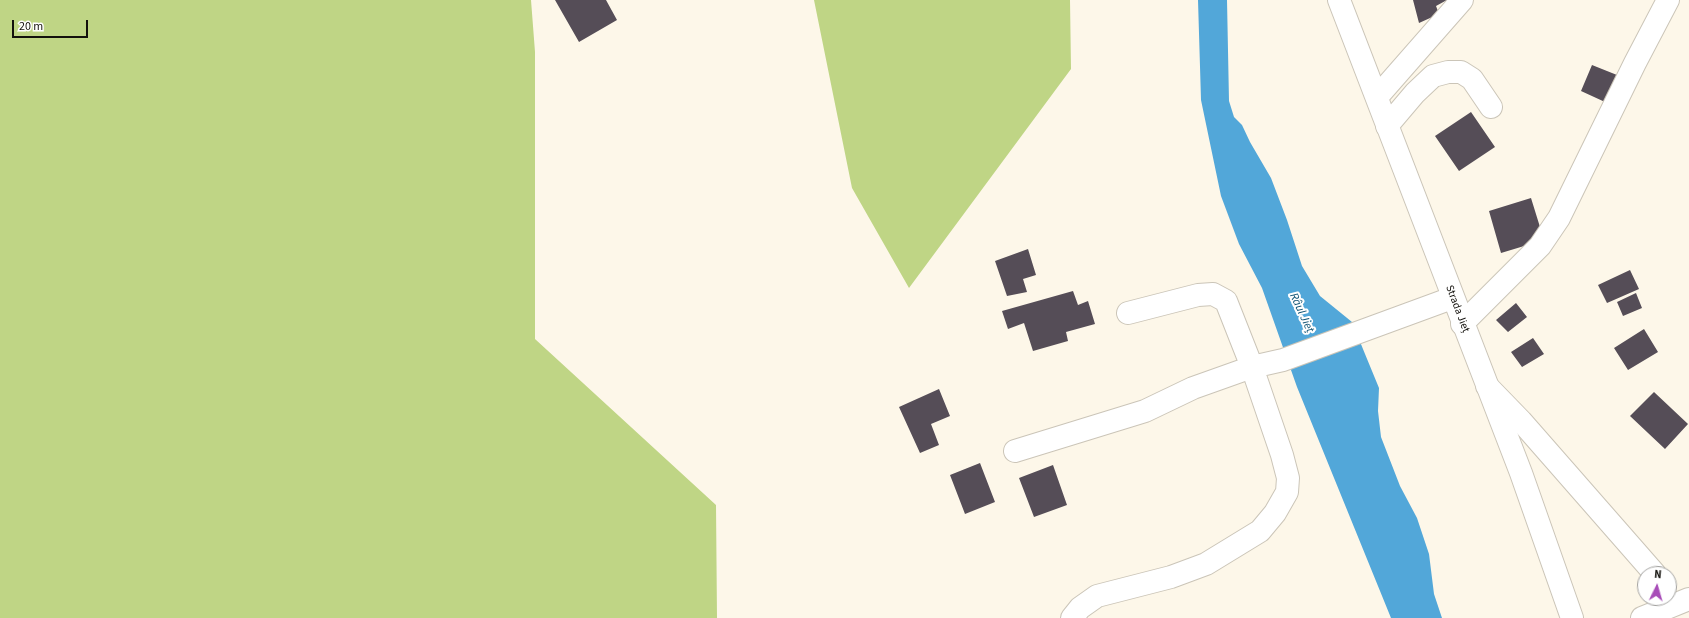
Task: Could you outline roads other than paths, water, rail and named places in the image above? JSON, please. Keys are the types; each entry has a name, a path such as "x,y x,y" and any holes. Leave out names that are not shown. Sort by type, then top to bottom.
{"street":[{"name":"Strada Jieț","path":"1339,0 1520,473 1572,618"},
{"path":"1377,97 1462,0"},
{"path":"1462,324 1540,246 1559,218 1635,63 1668,0"},
{"path":"1388,126 1415,94 1433,76 1448,72 1460,72 1472,79 1491,107"},
{"path":"1072,618 1080,608 1097,596 1171,577 1206,564 1260,531 1275,513 1287,492 1288,478 1252,367 1226,301 1213,294 1198,295 1128,313"},
{"path":"1015,451 1145,412 1193,388 1252,367 1283,360 1452,298"},
{"path":"1486,385 1521,421 1648,566"},
{"path":"1642,618 1679,597"}],"water":[{"name":"Râul Jieț","path":"1198,0 1227,0 1229,101 1234,117 1242,125 1271,178 1302,266 1320,296 1352,322 1379,388 1378,411 1381,437 1400,486 1417,518 1429,554 1434,594 1442,618 1391,618 1297,387 1262,288 1239,244 1221,196 1201,100"}]}
